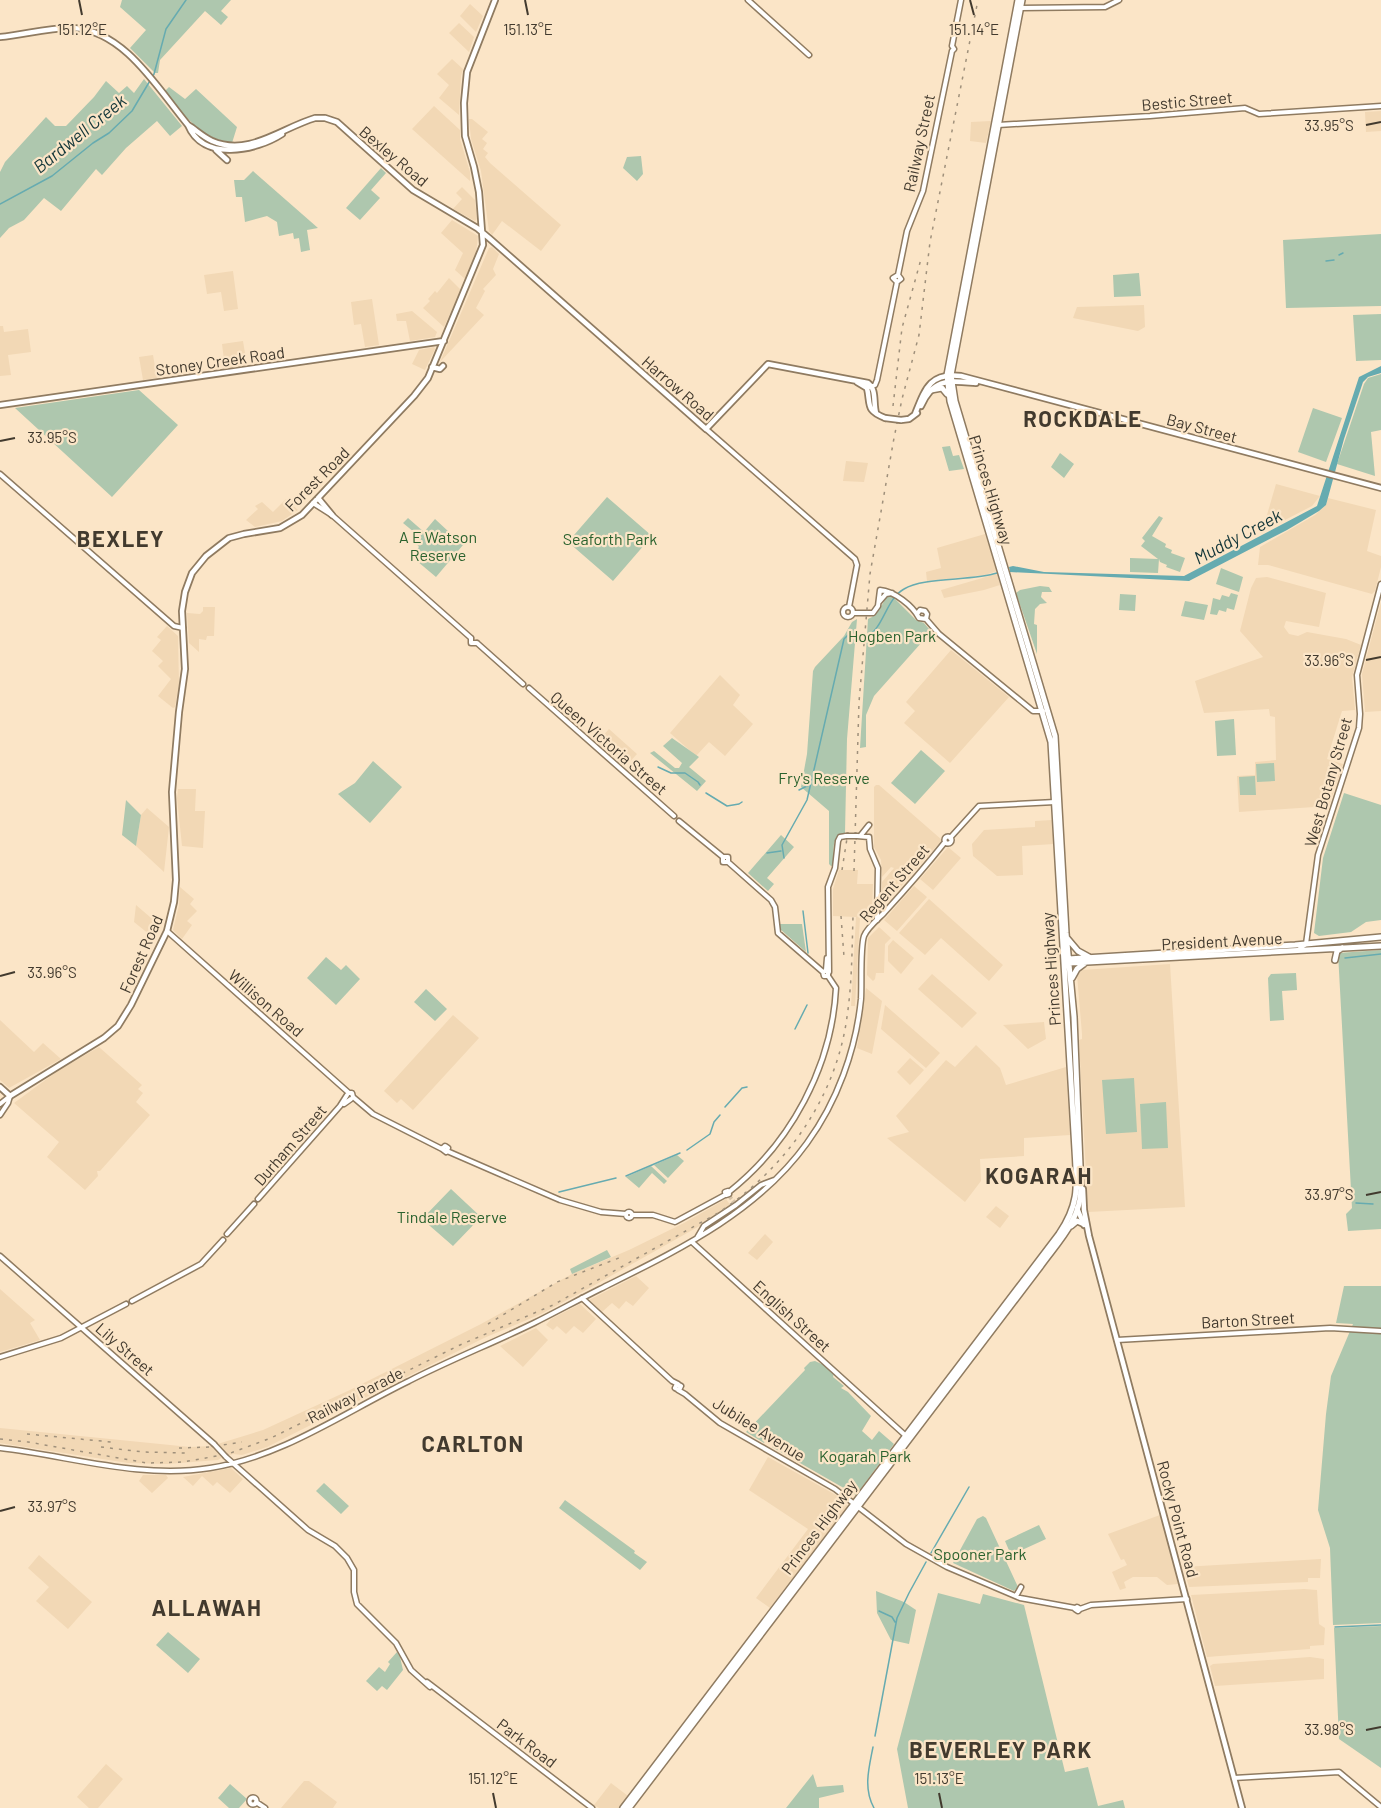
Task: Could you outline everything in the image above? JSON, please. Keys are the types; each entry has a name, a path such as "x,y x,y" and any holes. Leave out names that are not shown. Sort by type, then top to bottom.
{"highway":[{"name":"Princes Highway","path":"629,1808 1059,1234 1071,1215 1075,1202 1066,937 1051,742 1045,710 950,401 949,378 1018,0"},
{"name":"Princes Highway","path":"996,125 1022,0"},
{"name":"Princes Highway","path":"949,378 1003,571"},
{"path":"931,390 944,388 950,401"},
{"name":"Princes Highway","path":"623,1808 1062,1236 1078,1209 1081,1196 1081,1172 1072,981 1067,961 1057,802"},
{"path":"1066,937 1088,960 1075,971 1072,981"},
{"name":"President Avenue","path":"1088,960 1381,937"},
{"name":"President Avenue","path":"1067,961 1381,946"},
{"path":"1335,960 1337,951 1344,948"},
{"name":"President Avenue","path":"1164,953 1191,953"},
{"path":"1062,1236 1075,1222 1084,1224"}],"main road":[{"name":"Forest Road","path":"0,1104 104,1038 118,1026 131,1005 167,931 174,902 176,880 172,792 185,669 182,611 185,592 192,573 206,556 229,538 284,526 296,520 414,396 433,366 482,252 483,233 474,167 465,135 464,103 467,72 495,0"},
{"path":"748,0 809,55"},
{"name":"Railway Street","path":"870,387 876,383 878,378 897,282 893,278 898,274 907,231 923,191 961,0"},
{"path":"1021,8 1105,7 1119,0"},
{"name":"Bexley Road","path":"0,37 61,28 79,28 108,38 122,47 147,74 196,137 211,146 227,150 246,149 262,144 286,130"},
{"name":"Bestic Street","path":"996,125 1245,108 1261,114 1381,106"},
{"name":"Bexley Road","path":"188,125 208,139 233,146 250,144 315,118 334,121 413,190 483,233"},
{"path":"211,146 227,160"},
{"name":"Harrow Road","path":"483,233 857,562 849,608"},
{"name":"Stoney Creek Road","path":"0,405 444,341"},
{"path":"706,429 768,364 864,381 874,391 873,404 876,413 885,418 901,420 909,419 915,414 931,390 949,378"},
{"path":"915,414 927,387 934,381 949,378"},
{"name":"Bay Street","path":"949,378 981,383 1381,488"},
{"path":"0,474 172,625 183,628"},
{"path":"318,498 334,516"},
{"path":"313,503 334,516"},
{"name":"Queen Victoria Street","path":"334,516 471,638 477,638 477,643 523,684 524,688 529,688 674,816 674,820 679,820 723,857 728,857 728,862 774,905 778,933 827,972"},
{"name":"West Botany Street","path":"1306,944 1318,855 1359,728 1357,675 1381,584"},
{"path":"879,602 880,590 895,595 919,612 924,610 927,613 926,619"},
{"path":"853,613 853,610 849,608 844,610 845,616 849,617 853,613 874,612 886,594 895,595"},
{"path":"919,612 920,619 926,619 939,634 1033,711 1045,710"},
{"name":"Regent Street","path":"863,941 864,935 945,842 946,837 950,838 979,806 1057,802"},
{"path":"859,836 869,825"},
{"path":"827,972 828,887 837,862 840,837 869,837 870,849 877,866 877,920"},
{"name":"Willison Road","path":"167,931 350,1096 373,1114 442,1149 446,1146 447,1151 560,1200 601,1212 626,1214 629,1218 632,1215 653,1215 675,1222 728,1194 750,1175 792,1121 811,1088 824,1054 832,1020 836,988 827,972"},
{"name":"Railway Parade","path":"0,1448 100,1465 147,1470 197,1470 263,1454 409,1381 535,1322 692,1242 744,1208 777,1179 808,1143 833,1101 851,1052 860,1004 863,941"},
{"path":"1298,950 1306,944"},
{"path":"0,1087 10,1096"},
{"name":"Forest Road","path":"0,1114 10,1096"},
{"name":"Durham Street","path":"82,1327 126,1304 128,1300 132,1301 201,1264 223,1240 228,1239 227,1234 254,1204 253,1200 258,1199 350,1096"},
{"name":"Rocky Point Road","path":"1081,1172 1089,1236"},
{"name":"Railway Parade","path":"697,1238 704,1226 759,1187 777,1179"},
{"path":"759,1187 764,1186 767,1189"},
{"name":"Rocky Point Road","path":"1075,1202 1089,1236 1242,1808"},
{"name":"English Street","path":"692,1242 906,1436"},
{"name":"Lily Street","path":"0,1256 308,1530 334,1546 347,1558 354,1570"},
{"name":"Jubilee Avenue","path":"582,1298 685,1394 720,1423 835,1489 906,1544 947,1567 1030,1601 1077,1609 1091,1605 1187,1599"},
{"path":"0,1357 61,1338 82,1327"},
{"name":"Barton Street","path":"1117,1341 1325,1328 1381,1331"},
{"name":"Park Road","path":"354,1570 354,1592 357,1605 396,1643 411,1670 592,1808"},
{"path":"1015,1596 1021,1587"},
{"path":"1234,1778 1340,1772 1381,1807"},
{"path":"246,1808 254,1803 265,1808"}],"shaded area":[{"path":"470,4 483,16 476,32 460,16"},
{"path":"459,23 474,37 469,52 449,33"},
{"path":"452,59 463,69 459,115 439,98 449,85 437,74"},
{"path":"434,106 460,130 470,181 412,129"},
{"path":"1381,111 1381,131 1366,132 1365,112"},
{"path":"469,119 488,132 482,139 487,143 483,149 488,153 485,157 490,163 561,225 541,251 502,221 492,235 489,231 481,171 471,139"},
{"path":"991,121 986,143 970,141 971,122"},
{"path":"462,187 475,200 477,219 475,221 453,209 462,199 456,193"},
{"path":"452,220 478,236 476,253 465,279 455,270 463,253 441,233"},
{"path":"492,247 499,254 493,269 496,275 483,289 485,291 476,308 484,315 440,362 489,248"},
{"path":"233,271 238,309 224,311 221,292 207,294 204,275"},
{"path":"449,278 461,290 444,327 423,308 430,301 428,299 435,291 437,293"},
{"path":"372,299 379,345 365,347 361,324 354,325 351,302"},
{"path":"1144,305 1145,327 1138,331 1073,318 1077,307"},
{"path":"412,311 437,332 435,337 410,341 406,321 397,321 396,314"},
{"path":"0,326 3,326 4,332 28,329 31,352 8,355 11,375 0,376"},
{"path":"243,341 247,365 225,368 222,344"},
{"path":"434,347 425,370 412,364 419,350"},
{"path":"153,355 157,378 143,380 139,357"},
{"path":"846,461 868,463 864,482 843,481"},
{"path":"1276,484 1320,496 1312,506 1262,532"},
{"path":"1328,498 1376,510 1367,551 1381,556 1381,567 1375,591 1372,594 1268,565 1258,565 1260,547 1315,515 1326,505"},
{"path":"286,499 298,510 282,521 255,527 246,520 258,509 255,506 262,502 273,512"},
{"path":"985,534 997,571 985,575 927,581 926,572 941,568 937,548"},
{"path":"996,574 1000,585 984,590 944,598 941,590"},
{"path":"1267,577 1326,593 1319,627 1286,621 1284,627 1289,634 1298,636 1307,632 1346,639 1361,645 1352,677 1355,710 1342,711 1327,759 1343,764 1329,806 1239,812 1237,776 1255,775 1255,762 1276,760 1275,717 1270,716 1269,709 1204,713 1195,681 1263,657 1240,631 1251,588 1256,578"},
{"path":"1381,602 1381,711 1365,712 1362,674"},
{"path":"203,607 215,607 214,636 207,636 206,640 199,639 199,652 189,643 187,613 200,614"},
{"path":"167,626 178,636 179,684 173,708 158,696 171,679 158,666 163,661 152,651 161,640 157,637"},
{"path":"951,650 1009,697 950,763 904,723 915,711 906,702"},
{"path":"720,675 740,695 733,705 753,724 725,756 709,742 696,756 670,733"},
{"path":"609,729 637,754 627,765 599,740"},
{"path":"879,785 942,840 881,909 882,882 894,868 891,867 882,877 881,860 874,847 874,787"},
{"path":"178,789 196,789 195,811 205,811 203,848 182,846"},
{"path":"147,808 169,827 164,872 136,846 141,815"},
{"path":"1052,820 1054,844 1022,846 1023,875 997,876 973,856 972,844 984,830 1035,827 1035,821"},
{"path":"948,847 961,858 933,890 920,879"},
{"path":"839,870 858,870 857,884 873,884 872,914 860,918 855,1006 851,1006 856,917 833,916 833,889"},
{"path":"914,886 927,897 897,931 884,920"},
{"path":"180,887 194,899 190,904 197,911 187,921 192,925 182,939 173,930 179,905"},
{"path":"929,899 1003,965 989,981 941,938 925,955 899,933"},
{"path":"136,905 157,923 155,939 134,922"},
{"path":"879,927 891,938 885,944 884,973 876,973 873,981 867,975 868,938"},
{"path":"893,940 914,958 901,974 888,961 888,946"},
{"path":"1170,964 1185,1207 1088,1212 1079,1040 1082,1039 1082,1034 1077,975 1082,970"},
{"path":"932,974 977,1013 962,1028 918,989"},
{"path":"866,988 882,1001 872,1054 857,1048"},
{"path":"885,1005 940,1053 926,1068 881,1029"},
{"path":"453,1015 479,1038 413,1110 401,1099 397,1103 384,1091"},
{"path":"0,1020 34,1052 43,1043 61,1059 9,1088 0,1080"},
{"path":"1044,1022 1046,1039 1028,1049 1003,1025"},
{"path":"976,1045 1000,1068 1006,1085 1066,1067 1070,1135 1024,1138 1024,1156 980,1159 981,1181 965,1202 887,1138 909,1132 896,1116 946,1060 955,1067"},
{"path":"99,1047 142,1085 138,1089 143,1093 136,1102 150,1115 100,1171 97,1171 98,1176 85,1190 47,1157 59,1142 14,1103 59,1070"},
{"path":"910,1058 924,1070 910,1085 897,1072"},
{"path":"726,1199 731,1206 719,1215 586,1290 541,1314 484,1338 267,1447 242,1455 233,1454 218,1460 167,1464 128,1463 0,1443 0,1428 190,1447 211,1446 263,1430 350,1390 481,1324 572,1274 629,1250"},
{"path":"996,1206 1009,1216 1000,1228 986,1217"},
{"path":"765,1234 773,1242 757,1260 748,1253"},
{"path":"636,1276 649,1288 633,1306 626,1301 619,1309 612,1303 602,1312 589,1300"},
{"path":"0,1289 35,1320 30,1323 40,1340 0,1352"},
{"path":"580,1304 596,1319 583,1333 574,1326 566,1334 557,1326 553,1330 546,1325 551,1319"},
{"path":"536,1328 548,1340 523,1367 500,1346"},
{"path":"768,1457 836,1495 848,1506 770,1608 756,1598 808,1529 749,1490"},
{"path":"231,1468 243,1479 230,1493 217,1482 213,1486 202,1476 193,1486 183,1477"},
{"path":"143,1475 166,1475 168,1478 152,1493 139,1481"},
{"path":"1160,1515 1178,1584 1167,1585 1157,1577 1133,1577 1124,1582 1126,1588 1120,1590 1112,1572 1127,1565 1124,1559 1121,1560 1108,1534"},
{"path":"39,1555 92,1602 68,1629 36,1601 49,1587 28,1568"},
{"path":"1321,1559 1320,1578 1308,1578 1308,1582 1189,1587 1183,1567"},
{"path":"1317,1590 1319,1624 1325,1628 1324,1645 1310,1646 1310,1649 1207,1657 1191,1595"},
{"path":"1310,1657 1324,1659 1324,1679 1215,1686 1210,1666 1213,1664"},
{"path":"106,1764 123,1779 98,1808 89,1808 77,1797"},
{"path":"304,1781 309,1781 337,1802 333,1808 281,1808"},
{"path":"611,1783 628,1796 619,1808 599,1808 594,1805"}],"green space":[{"path":"122,0 231,0 221,11 228,17 221,25 205,11 160,60 158,73 155,73 130,48 146,30 120,7"},
{"path":"144,79 182,126 170,136 157,121 126,148 102,175 96,169 61,211 44,198 24,220 9,228 0,238 0,172 5,162 46,117 55,126 66,126 106,81 119,93 127,86 134,93"},
{"path":"169,87 185,99 196,89 237,127 232,143 211,136 194,124 165,91"},
{"path":"641,156 643,174 637,181 623,168 627,157"},
{"path":"381,168 386,173 371,190 380,198 360,220 346,208"},
{"path":"253,171 318,228 307,230 310,250 301,252 299,238 294,239 293,233 279,236 277,222 267,216 245,222 242,197 236,197 234,180 244,180"},
{"path":"1381,234 1381,306 1286,308 1283,240"},
{"path":"1139,273 1141,296 1114,297 1113,275"},
{"path":"1381,314 1381,360 1356,361 1353,315"},
{"path":"1381,374 1381,430 1371,432 1375,476 1337,464 1364,384 1368,378"},
{"path":"139,390 178,425 112,497 15,408"},
{"path":"1313,408 1342,418 1326,462 1298,452"},
{"path":"950,446 953,456 959,455 964,469 949,471 942,447"},
{"path":"1060,453 1074,464 1064,478 1051,467"},
{"name":"Seaforth Park","path":"607,497 652,536 613,581 568,542"},
{"path":"1159,516 1163,518 1152,536 1166,544 1165,547 1172,550 1171,553 1185,558 1180,572 1166,567 1167,565 1159,559 1158,573 1130,572 1130,558 1158,559 1141,546 1145,541 1142,538"},
{"name":"A E Watson Reserve","path":"408,518 424,532 435,519 463,545 436,577 411,556 419,547 415,542 420,537 403,523"},
{"path":"1221,568 1243,577 1239,592 1216,584"},
{"path":"1040,586 1049,587 1052,592 1042,592 1041,597 1047,603 1040,604 1035,609 1037,654 1016,593"},
{"path":"1231,593 1238,595 1234,610 1227,608 1226,612 1219,610 1217,615 1210,614 1213,598 1220,600 1222,595 1229,597"},
{"path":"1120,594 1136,595 1135,611 1119,610"},
{"name":"Hogben Park","path":"888,596 892,596 916,620 924,623 930,633 874,696 866,715 866,747 860,748 868,619 877,612"},
{"path":"1185,601 1208,605 1204,620 1181,616"},
{"name":"Fry's Reserve","path":"857,619 847,739 845,833 837,837 835,841 834,865 831,866 829,864 829,811 801,787 807,754 813,671 844,636 852,622"},
{"path":"1234,719 1236,755 1217,756 1215,721"},
{"path":"672,738 699,757 689,767 706,781 697,791 650,753 654,751 675,768 679,768 682,763 663,746"},
{"path":"921,750 945,771 915,804 891,783"},
{"path":"373,761 402,787 370,823 338,794 355,783"},
{"path":"1274,763 1275,781 1257,782 1256,764"},
{"path":"1255,776 1256,795 1240,795 1239,777"},
{"path":"1344,793 1381,805 1381,920 1366,922 1351,932 1319,936 1314,933 1323,858"},
{"path":"126,800 141,815 136,846 122,835"},
{"path":"781,835 794,847 767,878 774,884 768,891 748,873"},
{"path":"780,924 802,924 806,952 780,929"},
{"path":"1381,950 1381,1229 1348,1231 1346,1214 1352,1208 1338,953"},
{"path":"326,957 341,970 346,965 360,979 336,1005 307,978"},
{"path":"1296,973 1297,990 1282,991 1284,1020 1270,1021 1268,978 1271,974"},
{"path":"426,989 447,1009 435,1021 414,1002"},
{"path":"1134,1078 1137,1132 1106,1134 1102,1080"},
{"path":"1166,1102 1168,1148 1142,1149 1140,1104"},
{"path":"677,1155 684,1161 668,1178 654,1165"},
{"path":"651,1166 667,1181 664,1184 652,1173 639,1188 626,1177"},
{"name":"Tindale Reserve","path":"451,1189 481,1217 453,1246 422,1219"},
{"path":"607,1250 611,1257 572,1274 570,1269"},
{"path":"1344,1286 1381,1286 1381,1623 1333,1625 1330,1548 1318,1510 1331,1376 1353,1324 1336,1323"},
{"name":"Kogarah Park","path":"815,1361 834,1373 833,1377 844,1386 841,1388 848,1392 871,1416 862,1431 872,1440 879,1431 894,1444 856,1495 772,1447 774,1436 769,1434 764,1443 746,1432 805,1370 804,1368 810,1362"},
{"path":"324,1483 349,1506 341,1514 316,1491"},
{"path":"565,1500 647,1562 640,1570 559,1508"},
{"name":"Spooner Park","path":"983,1516 986,1518 1018,1587 1014,1591 953,1563 977,1519"},
{"path":"1039,1525 1046,1539 1011,1555 1005,1541"},
{"path":"876,1591 904,1602 916,1610 909,1644 891,1640 877,1613"},
{"path":"938,1593 980,1604 983,1594 1024,1605 1065,1772 1088,1767 1098,1806 1123,1800 1125,1808 908,1808 897,1749"},
{"path":"1381,1626 1381,1768 1339,1739 1334,1628"},
{"path":"168,1632 200,1659 188,1673 156,1645"},
{"path":"397,1652 403,1670 387,1690 382,1686 377,1691 366,1681 379,1667 385,1672 390,1664 388,1662"},
{"path":"813,1774 817,1787 843,1785 844,1792 819,1798 819,1808 786,1808"},
{"path":"230,1784 247,1799 239,1808 229,1808 218,1798"}],"water":[{"path":"1381,366 1381,373 1368,377 1363,382 1326,505 1287,530 1189,581 1010,572 1009,567 1013,566 1044,572 1184,576 1317,506 1359,377"}],"waterway":[{"name":"Bardwell Creek","path":"0,204 52,176 109,133 132,111 154,74 166,29 186,0"},
{"path":"1339,255 1343,253"},
{"path":"1326,261 1334,260"},
{"name":"Muddy Creek","path":"867,637 877,627 893,599 912,585 997,573"},
{"name":"Muddy Creek","path":"784,858 782,845 807,800 844,639 848,635 853,636"},
{"path":"658,767 671,773 685,773 700,785"},
{"path":"799,790 809,785"},
{"path":"706,793 727,806 742,802"},
{"path":"767,853 781,851"},
{"path":"803,911 808,953"},
{"path":"1345,958 1381,954"},
{"path":"795,1029 807,1005"},
{"path":"725,1107 742,1088 747,1087"},
{"path":"687,1150 710,1134 714,1122 720,1115"},
{"path":"626,1176 680,1153"},
{"path":"559,1192 616,1178"},
{"path":"1356,1203 1373,1204"},
{"path":"931,1553 969,1487"},
{"path":"875,1736 897,1618 926,1562"},
{"path":"879,1611 892,1617 895,1622"},
{"path":"1335,1627 1381,1625"},
{"path":"873,1747 868,1785 874,1808"}],"tunnel":[{"path":"729,1196 735,1203"}],"railway":[{"path":"854,871 859,702 870,574 894,438 919,335 930,242 978,0"},
{"path":"893,406 902,328 921,259"},
{"path":"842,870 848,832"},
{"path":"841,916 844,957"},
{"path":"0,1439 147,1463 183,1462 228,1454 271,1438 460,1345 553,1305 718,1213 743,1195 786,1153 819,1103 832,1075 847,1017 853,916"},
{"path":"488,1324 557,1282 624,1256"},
{"path":"27,1434 111,1442"},
{"path":"179,1448 210,1447 242,1442"},
{"path":"101,1447 143,1452 187,1453"}],"district":[{"name":"ROCKDALE","path":"1083,419"},
{"name":"BEXLEY","path":"121,539"},
{"name":"KOGARAH","path":"1039,1176"},
{"name":"CARLTON","path":"473,1444"},
{"name":"ALLAWAH","path":"207,1608"},
{"name":"BEVERLEY PARK","path":"1001,1750"}]}
